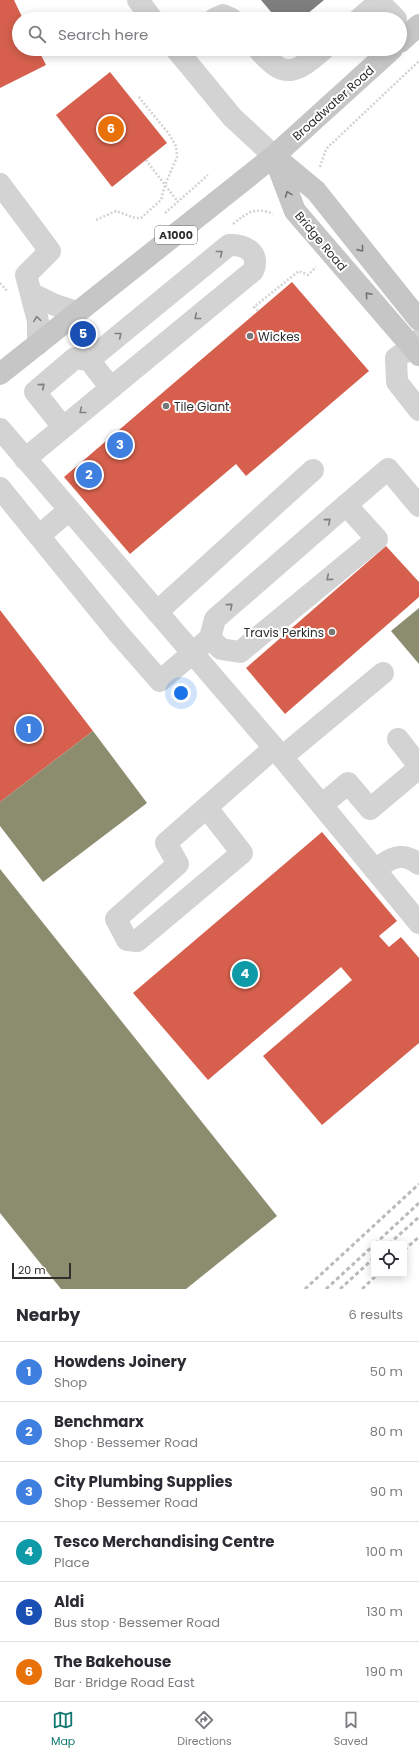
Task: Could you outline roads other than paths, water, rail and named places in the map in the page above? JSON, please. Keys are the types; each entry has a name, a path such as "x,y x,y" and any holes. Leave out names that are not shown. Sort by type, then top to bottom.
{"main road":[{"name":"Broadwater Road","path":"274,156 384,56"},
{"name":"A1000","path":"0,374 274,156"},
{"path":"274,156 316,191 419,320"},
{"name":"Bridge Road","path":"274,156 294,210 417,347"}],"street":[{"path":"138,0 147,12"},
{"path":"367,12 373,6 382,5 389,12"},
{"path":"182,56 232,117 274,156"},
{"path":"264,56 278,68 297,70 316,56"},
{"path":"0,184 50,251 26,275 38,320 38,344"},
{"path":"25,459 253,271 256,265 254,256 248,249 240,244 229,245 89,360"},
{"path":"32,294 55,305 77,312"},
{"path":"417,347 396,358 397,382 419,410"},
{"path":"63,427 35,392 75,358 89,360 111,388"},
{"path":"0,429 278,752 419,923"},
{"path":"157,612 313,470"},
{"path":"0,488 118,633 160,682 210,638 215,620 388,470 419,506"},
{"path":"210,638 221,649 240,652 377,539 346,506"},
{"path":"39,536 69,510"},
{"path":"207,808 242,853 137,941 127,940 116,919 178,864 166,843 207,808 278,752 383,673"},
{"path":"322,805 348,783 370,809 419,767 398,740"},
{"path":"375,870 386,861 397,856 412,859 419,864"}],"railway":[{"path":"305,1289 419,1184"},
{"path":"378,1241 419,1203"},
{"path":"392,1241 419,1217"},
{"path":"407,1247 419,1237"},
{"path":"326,1289 371,1248"},
{"path":"340,1289 371,1261"},
{"path":"362,1289 375,1277"}],"place":[{"name":"The Bakehouse","path":"111,129"},
{"name":"Aldi","path":"83,334"},
{"name":"Wickes","path":"250,336"},
{"name":"Tile Giant","path":"166,406"},
{"name":"City Plumbing Supplies","path":"120,445"},
{"name":"Benchmarx","path":"89,475"},
{"name":"Travis Perkins","path":"332,632"},
{"name":"Howdens Joinery","path":"29,729"},
{"name":"Tesco Merchandising Centre","path":"245,974"}]}
